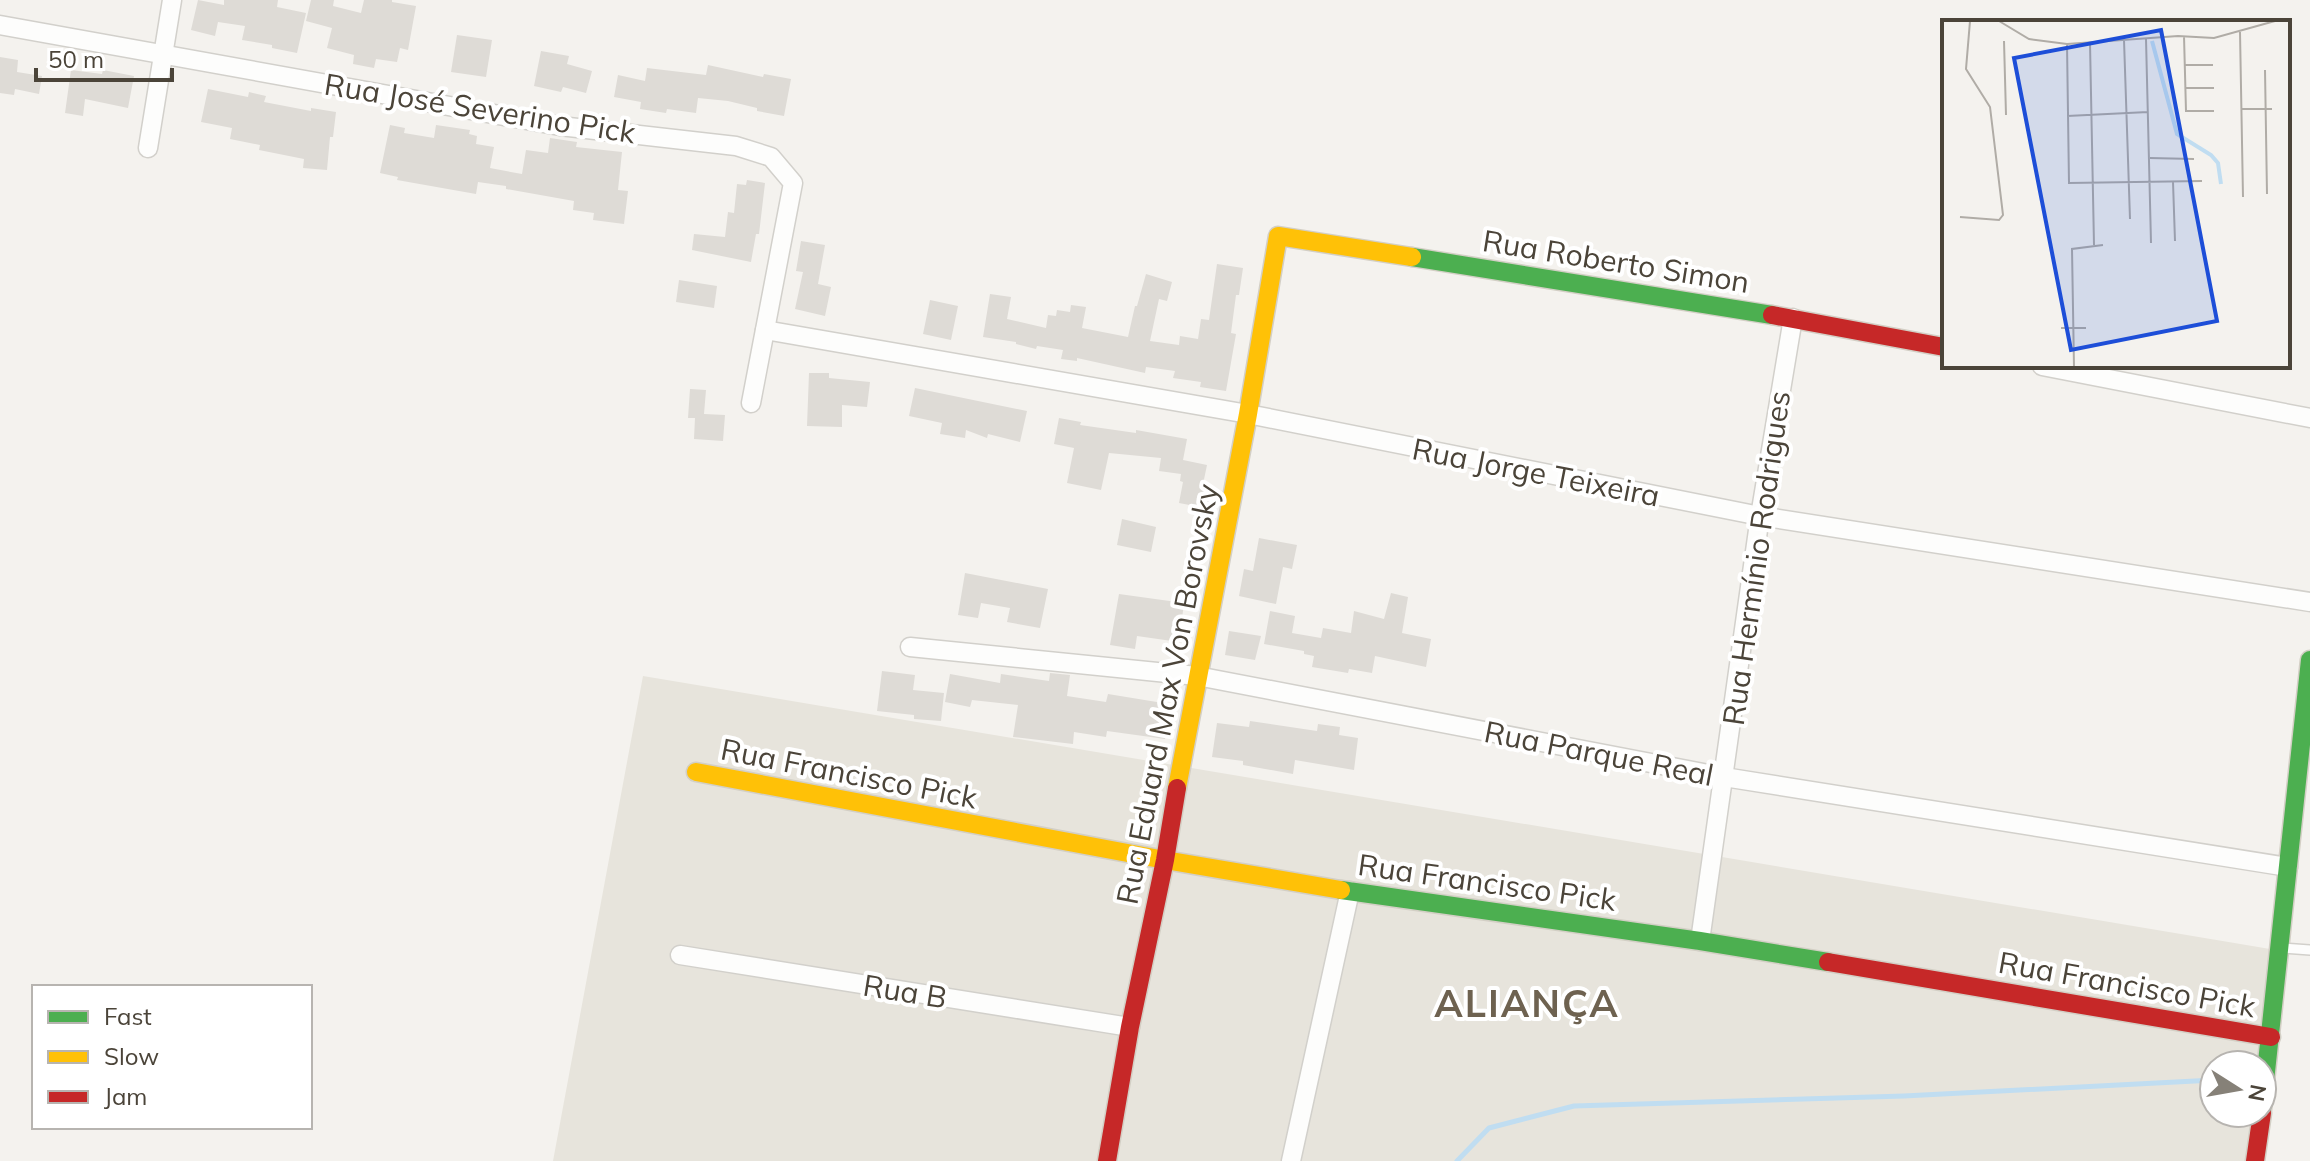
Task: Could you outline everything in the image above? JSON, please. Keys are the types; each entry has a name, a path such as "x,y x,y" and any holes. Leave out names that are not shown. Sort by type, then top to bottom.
{"street":[{"path":"148,148 172,0"},
{"name":"Rua José Severino Pick","path":"0,25 560,126 736,146 771,157 793,183 765,330"},
{"name":"Rua Roberto Simon","path":"1278,236 1793,318 1942,347"},
{"name":"Rua Eduard Max Von Borovsky","path":"1107,1161 1248,414 1278,236"},
{"name":"Rua Hermínio Rodrigues","path":"1700,941 1760,516 1793,318"},
{"path":"751,403 765,330"},
{"name":"Rua Jorge Teixeira","path":"765,330 1248,414 1760,516 2310,602"},
{"path":"2052,368 2310,418"},
{"name":"Rua Parque Real","path":"910,647 1197,676 1724,777 2288,867"},
{"path":"2270,1049 2310,660"},
{"name":"Rua Francisco Pick","path":"696,772 1165,860 1350,891 1700,941 2271,1037"},
{"path":"1291,1161 1350,891"},
{"name":"Rua B","path":"680,955 1130,1027"},
{"path":"2255,1161 2259,1129"}],"lane":[{"path":"2280,948 2310,950"}],"shaded area":[{"path":"643,676 2276,950 2261,1049 2198,1049 2198,1129 2250,1129 2245,1161 553,1161"}],"building":[{"path":"198,0 224,5 224,0 278,0 277,7 306,13 297,53 242,40 245,26 218,22 215,36 191,30"},
{"path":"311,0 334,0 333,6 361,13 364,0 392,0 416,6 408,50 400,48 397,62 376,59 374,68 353,64 354,55 327,48 332,28 306,21"},
{"path":"457,35 492,40 486,77 451,72"},
{"path":"541,51 569,56 567,64 592,71 586,93 563,87 561,92 534,86"},
{"path":"0,57 18,60 17,72 42,76 39,94 15,89 14,95 0,93"},
{"path":"708,65 763,77 764,74 791,79 784,116 728,101 698,98 696,113 667,109 666,113 640,109 641,102 614,97 618,75 645,81 647,68 706,75"},
{"path":"71,70 102,74 103,70 134,76 128,108 85,99 83,116 65,113"},
{"path":"208,89 248,97 249,92 266,96 264,102 311,111 311,108 336,112 327,170 303,168 304,159 259,150 260,145 230,139 232,128 201,122"},
{"path":"390,125 405,128 404,133 434,138 436,125 470,130 469,134 477,136 476,144 494,147 490,168 522,174 526,150 548,153 550,138 577,142 576,147 622,152 618,190 628,191 624,224 593,220 594,213 573,210 574,201 506,189 506,186 478,182 476,194 397,180 398,177 380,173"},
{"path":"747,180 765,183 759,234 756,234 751,262 692,250 694,234 725,237 728,212 734,213 737,184 746,185"},
{"path":"801,241 825,245 818,284 831,287 825,316 795,309 803,272 796,271"},
{"path":"1217,264 1243,268 1239,295 1236,295 1231,333 1236,334 1226,391 1200,387 1201,382 1173,378 1175,371 1146,367 1145,373 1077,358 1077,361 1061,359 1063,350 1037,346 1036,349 1016,342 983,337 990,294 1011,297 1007,319 1046,328 1048,315 1056,316 1057,310 1070,312 1071,305 1086,307 1082,328 1128,337 1146,274 1172,282 1167,301 1159,299 1150,341 1179,345 1180,336 1198,339 1201,319 1209,320"},
{"path":"679,280 717,286 714,308 676,302"},
{"path":"930,300 958,306 951,340 923,334"},
{"path":"809,373 829,373 829,378 870,382 867,407 842,405 842,427 807,426"},
{"path":"915,388 1027,411 1020,442 988,434 987,438 966,430 965,438 940,434 942,423 909,416"},
{"path":"690,389 706,390 704,414 725,415 723,441 694,439 695,418 688,418"},
{"path":"1059,418 1081,422 1080,425 1187,439 1183,460 1207,465 1202,489 1215,492 1211,509 1179,503 1183,482 1180,481 1181,474 1159,471 1161,458 1109,453 1101,490 1067,483 1074,448 1054,444"},
{"path":"1122,519 1156,527 1151,552 1117,545"},
{"path":"1259,538 1297,545 1292,569 1283,567 1276,604 1239,596 1244,569 1253,571"},
{"path":"965,573 1048,589 1040,628 1007,622 1010,608 981,603 978,618 958,615"},
{"path":"1391,593 1408,597 1402,633 1431,639 1426,667 1375,656 1372,673 1349,669 1348,673 1312,667 1314,656 1304,654 1304,651 1264,644 1270,611 1295,616 1292,633 1321,638 1323,628 1351,633 1354,611 1384,619"},
{"path":"1119,594 1184,603 1179,642 1137,636 1135,649 1110,645"},
{"path":"1229,631 1261,636 1255,660 1225,655"},
{"path":"882,671 915,675 913,690 944,693 941,721 877,711"},
{"path":"1050,673 1070,675 1067,696 1106,702 1108,694 1169,704 1165,739 1107,731 1106,737 1074,732 1073,744 1013,737 1018,705 972,700 970,707 945,702 950,674 1000,683 1001,674 1049,681"},
{"path":"1250,721 1317,731 1318,724 1340,727 1339,735 1358,738 1354,770 1295,760 1293,774 1243,765 1243,761 1212,757 1217,723 1249,727"}],"waterway":[{"path":"1457,1161 1489,1128 1574,1106 1904,1096 2198,1081"}],"traffic: fast":[{"path":"1412,257 1772,315"},
{"path":"2268,1049 2310,660"},
{"path":"1341,890 1828,962"}],"traffic: slow":[{"path":"1177,788 1248,414 1278,236 1412,257"},
{"path":"696,772 1341,890"}],"traffic: jam":[{"path":"1772,315 1942,347"},
{"path":"1107,1161 1177,788"},
{"path":"1828,962 2271,1037"},
{"path":"2255,1161 2260,1129"}],"district":[{"name":"ALIANÇA","path":"1527,1003"}]}
